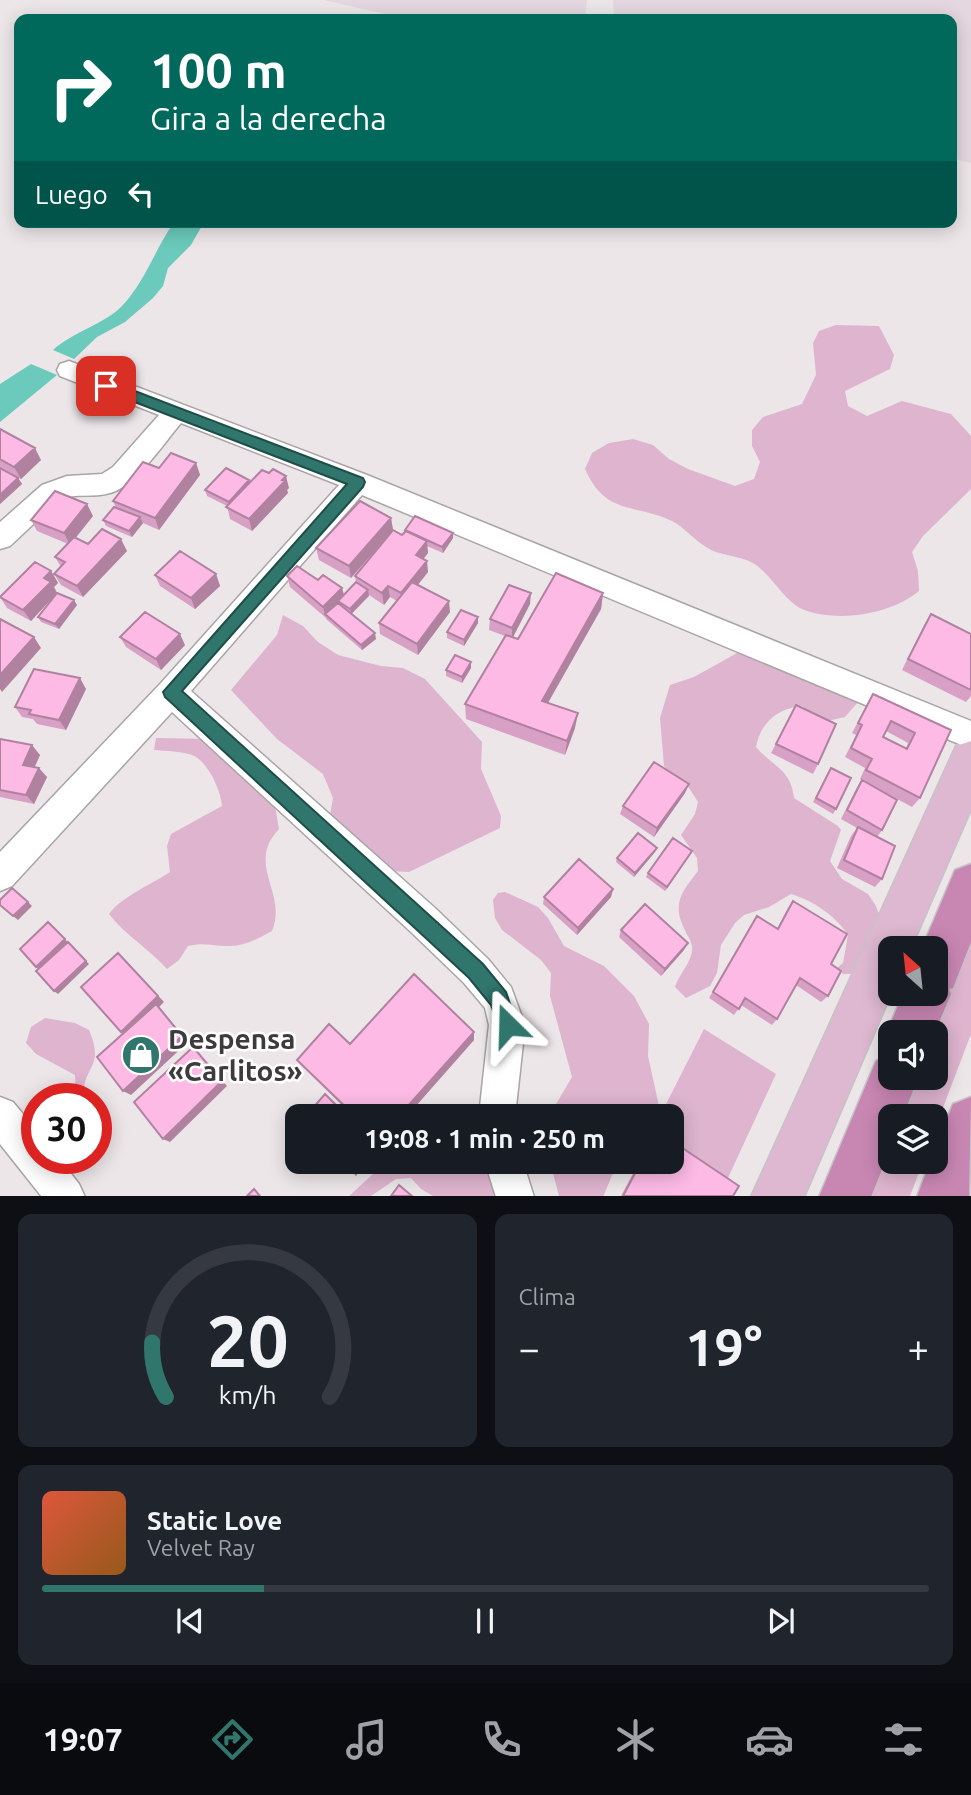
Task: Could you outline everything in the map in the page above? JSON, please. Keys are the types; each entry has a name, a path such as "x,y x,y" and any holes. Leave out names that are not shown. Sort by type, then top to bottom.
{"highway":[{"path":"948,942 971,886"},
{"path":"845,1196 888,1090"},
{"path":"943,1196 971,1122"}],"main road":[{"path":"778,1196 971,760"}],"street":[{"path":"69,370 358,482 971,735"},
{"path":"0,538 51,492 67,486 107,484 122,474 175,413"},
{"path":"0,875 171,692 358,482"},
{"path":"171,692 423,920 476,971 499,999 508,1025 498,1104"},
{"path":"0,1115 66,1196"},
{"path":"508,1174 515,1196"}],"shaded area":[{"path":"324,0 587,0 586,14 384,14"},
{"path":"613,0 971,0 971,163 957,159 957,14 614,14"},
{"path":"170,228 201,228 191,245 168,268 163,286 125,322 97,337 74,359 53,350 122,306 137,287"},
{"path":"836,325 879,326 894,355 890,369 845,391 848,406 867,416 902,401 951,414 971,436 971,489 923,536 912,552 918,571 919,591 895,605 850,616 821,614 799,607 751,562 711,550 672,521 612,501 593,484 585,469 592,453 609,443 633,439 653,445 669,459 688,469 735,486 754,479 760,462 752,446 752,430 763,417 802,404 816,375 813,343 819,331"},
{"path":"31,364 57,375 0,422 0,384"},
{"path":"283,615 303,626 318,642 338,655 381,666 403,668 425,679 482,742 481,769 501,816 500,828 409,872 348,869 326,837 333,798 323,774 277,739 231,690 277,635"},
{"path":"748,647 859,701 845,717 823,722 802,706 785,710 766,724 756,747 785,774 794,798 841,830 830,861 842,879 868,894 881,920 868,965 850,974 843,974 837,968 843,963 848,935 837,921 823,910 791,894 769,907 744,915 735,923 721,945 717,973 710,986 686,998 675,987 692,951 680,917 679,903 684,890 698,871 697,858 681,835 695,814 698,802 684,780 672,775 664,766 660,718 670,685 694,677"},
{"path":"156,738 213,739 274,801 279,829 270,842 266,855 266,867 275,904 276,917 272,931 240,945 188,946 179,960 167,969 109,914 129,896 170,872 167,846 171,834 222,806 216,785 203,763 192,755 154,750"},
{"path":"505,892 538,907 548,918 564,946 604,966 634,996 649,1024 648,1056 659,1104 556,1104 572,1077 550,996 551,973 541,960 502,930 495,918 493,900 498,893"},
{"path":"971,921 971,1034 944,1104 898,1104 903,1090 948,1090 948,1020 932,1020 937,1006 948,1006 948,979"},
{"path":"45,1018 75,1023 89,1030 95,1053 85,1083 75,1083 75,1075 36,1054 26,1043 31,1027"},
{"path":"704,1029 776,1074 727,1180 684,1152 684,1104 666,1104"},
{"path":"878,1155 878,1174 918,1174 910,1196 861,1196"},
{"path":"373,1174 488,1174 513,1196 433,1196 421,1189 411,1178 396,1179 371,1196 349,1196"},
{"path":"553,1174 613,1174 603,1196 559,1196"}],"building":[{"path":"0,429 35,448 14,467 0,459"},
{"path":"171,453 196,463 155,518 113,501 143,462 159,468"},
{"path":"0,468 18,478 0,495"},
{"path":"226,468 249,480 229,502 205,490"},
{"path":"273,469 286,476 282,480 285,481 249,519 226,507 262,470 269,473"},
{"path":"55,491 87,504 64,533 31,520"},
{"path":"360,501 391,518 349,566 316,548"},
{"path":"114,507 140,517 129,531 103,520"},
{"path":"415,516 453,533 442,547 405,530"},
{"path":"102,529 121,539 77,586 54,574 65,562 55,557 74,537 88,544"},
{"path":"393,530 402,535 406,531 427,541 416,555 427,561 401,593 388,586 382,593 355,576"},
{"path":"180,551 216,574 191,598 155,575"},
{"path":"35,562 51,571 44,578 51,582 23,610 0,597"},
{"path":"297,566 318,580 323,575 342,588 323,607 287,576"},
{"path":"556,573 603,593 542,701 578,713 567,741 465,704 506,635 518,639"},
{"path":"356,582 368,590 350,609 338,601"},
{"path":"412,582 449,601 417,644 379,623"},
{"path":"509,585 531,593 512,628 490,619"},
{"path":"57,593 74,600 55,624 38,617"},
{"path":"338,603 375,633 361,645 325,614"},
{"path":"461,610 478,617 464,640 447,632"},
{"path":"145,612 180,634 156,659 120,637"},
{"path":"931,614 971,634 971,690 908,659"},
{"path":"0,619 34,637 0,675"},
{"path":"455,655 471,662 462,677 446,670"},
{"path":"34,669 80,678 59,720 29,714 31,710 15,707"},
{"path":"873,694 951,730 920,798 866,770 872,759 851,748 862,725 858,723","holes":["891,721 915,733 907,749 883,737"]},
{"path":"796,705 836,724 818,764 776,744"},
{"path":"0,739 32,745 23,765 39,768 26,795 0,790"},
{"path":"654,762 689,784 657,828 623,806"},
{"path":"831,768 851,778 836,809 816,798"},
{"path":"862,780 897,800 882,830 847,810"},
{"path":"858,827 895,846 882,879 844,860"},
{"path":"638,833 657,848 635,873 617,858"},
{"path":"673,838 692,851 667,887 648,873"},
{"path":"579,859 613,889 578,928 544,897"},
{"path":"12,888 28,902 13,916 0,905 0,900"},
{"path":"793,901 847,934 831,964 841,971 828,996 800,978 777,1019 745,998 739,1009 713,992 757,916 778,929"},
{"path":"645,904 688,943 665,969 621,930"},
{"path":"48,922 65,939 36,967 20,949"},
{"path":"68,942 86,961 54,991 36,971"},
{"path":"118,953 158,996 121,1032 81,987"},
{"path":"414,974 474,1032 410,1104 343,1104 297,1060 329,1024 350,1044"},
{"path":"156,1004 182,1036 123,1091 97,1057"},
{"path":"193,1047 222,1081 163,1139 134,1102"},
{"path":"325,1094 335,1104 316,1104"},
{"path":"684,1149 739,1186 733,1196 623,1196 635,1174 684,1174"},
{"path":"399,1185 412,1196 391,1196"},
{"path":"254,1189 260,1196 247,1196"}],"place":[{"name":"Despensa «Carlitos»","path":"141,1055"}],"route":[{"path":"106,386 358,482 171,692 476,971 499,999 508,1025"}]}
